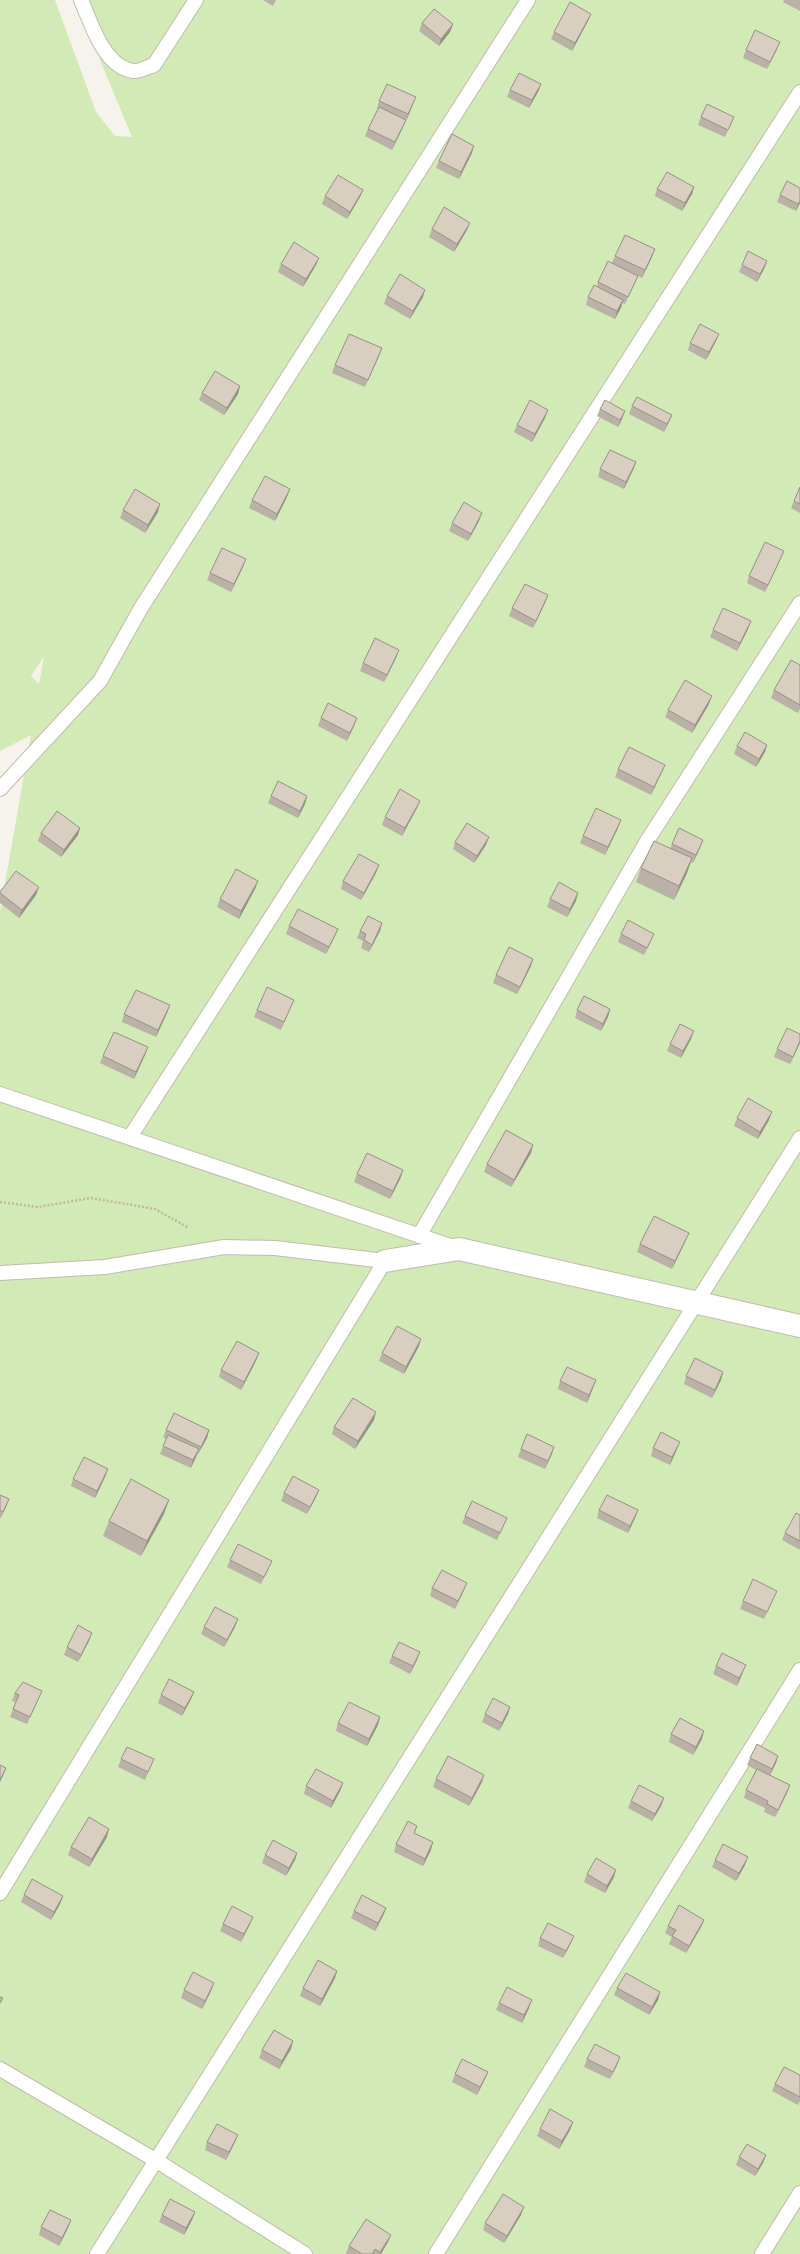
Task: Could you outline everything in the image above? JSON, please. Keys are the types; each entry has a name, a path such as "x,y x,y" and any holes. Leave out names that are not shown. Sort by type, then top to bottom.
{"street":[{"path":"385,1260 459,1249 800,1326"}],"lane":[{"path":"81,0 101,45 117,65 133,71 154,65 196,0"},
{"path":"0,789 100,681 141,608 528,0"},
{"path":"130,1137 800,92"},
{"path":"419,1236 647,841 800,603"},
{"path":"0,1094 459,1249"},
{"path":"97,2254 800,1138"},
{"path":"0,1273 105,1267 224,1247 275,1248 385,1260 0,1893"},
{"path":"436,2254 800,1670"},
{"path":"0,2069 157,2161 305,2254"},
{"path":"762,2254 800,2193"}],"path":[{"path":"0,1202 38,1207 91,1198 155,1209 224,1247"}],"green space":[{"path":"0,0 55,0 96,112 115,136 132,137 75,0 800,0 800,2254 0,2254 0,912 31,735 0,751","holes":["44,657 39,684 31,676"]}],"building":[{"path":"570,2 591,14 575,43 554,32"},
{"path":"434,9 453,24 441,39 422,23"},
{"path":"755,30 780,42 770,62 746,50"},
{"path":"519,73 541,84 532,100 510,90"},
{"path":"387,84 416,97 408,114 379,101"},
{"path":"707,104 734,117 728,130 701,117"},
{"path":"379,107 406,120 395,142 368,129"},
{"path":"452,134 474,146 461,172 439,161"},
{"path":"667,172 694,187 685,203 657,189"},
{"path":"338,175 363,190 350,212 325,196"},
{"path":"787,181 800,188 800,201 798,204 780,195"},
{"path":"444,207 470,223 457,244 432,229"},
{"path":"625,235 655,249 645,270 615,256"},
{"path":"294,242 319,258 306,279 281,264"},
{"path":"748,251 767,261 760,274 742,265"},
{"path":"608,261 638,276 628,297 598,282"},
{"path":"400,274 425,290 413,311 387,296"},
{"path":"594,285 623,300 617,311 588,297"},
{"path":"700,324 719,334 709,352 690,343"},
{"path":"349,334 382,348 368,380 335,365"},
{"path":"215,371 240,386 227,408 202,393"},
{"path":"637,397 672,415 667,424 632,406"},
{"path":"530,400 548,410 535,434 517,425"},
{"path":"605,400 625,411 620,420 600,409"},
{"path":"610,450 636,462 626,482 600,469"},
{"path":"265,476 290,489 277,514 252,500"},
{"path":"800,487 800,504 794,501"},
{"path":"135,489 160,504 148,525 123,510"},
{"path":"464,502 482,513 471,534 452,523"},
{"path":"765,542 784,551 768,585 749,576"},
{"path":"222,548 246,559 234,584 210,573"},
{"path":"525,584 548,595 536,621 512,608"},
{"path":"723,608 751,621 740,643 713,630"},
{"path":"375,638 399,650 387,675 363,663"},
{"path":"791,660 800,665 800,705 774,690"},
{"path":"685,680 712,696 695,725 668,710"},
{"path":"328,703 357,718 350,733 321,718"},
{"path":"745,732 767,745 759,759 737,746"},
{"path":"629,747 665,765 654,787 618,769"},
{"path":"278,781 307,796 300,811 271,796"},
{"path":"400,789 420,801 405,828 385,817"},
{"path":"596,808 621,820 608,847 583,836"},
{"path":"57,811 80,828 64,850 41,833"},
{"path":"467,823 489,837 477,856 455,842"},
{"path":"679,828 703,840 696,855 672,844"},
{"path":"654,841 692,858 679,886 641,868"},
{"path":"359,854 379,865 364,893 343,881"},
{"path":"236,869 258,881 241,911 220,899"},
{"path":"16,871 39,887 22,910 0,893"},
{"path":"559,882 578,893 570,909 550,899"},
{"path":"298,909 338,929 329,947 289,926"},
{"path":"368,916 382,923 372,945 364,940 366,934 360,931"},
{"path":"628,920 654,934 647,948 621,934"},
{"path":"509,947 533,959 520,987 496,975"},
{"path":"267,987 294,1000 284,1022 257,1010"},
{"path":"136,990 170,1005 158,1030 124,1014"},
{"path":"584,996 610,1009 603,1024 577,1010"},
{"path":"680,1024 694,1031 683,1051 670,1044"},
{"path":"787,1028 800,1034 800,1041 793,1057 777,1049"},
{"path":"114,1032 148,1047 136,1072 103,1056"},
{"path":"748,1098 772,1112 760,1132 737,1118"},
{"path":"506,1130 533,1145 514,1180 487,1164"},
{"path":"367,1153 403,1170 393,1191 357,1174"},
{"path":"654,1216 689,1233 675,1261 640,1244"},
{"path":"397,1326 421,1339 406,1367 382,1353"},
{"path":"237,1341 259,1353 244,1382 221,1370"},
{"path":"695,1358 723,1372 715,1390 686,1376"},
{"path":"567,1367 596,1380 589,1395 560,1381"},
{"path":"353,1398 376,1412 358,1441 334,1427"},
{"path":"174,1413 209,1430 201,1447 166,1430"},
{"path":"661,1432 680,1442 672,1457 653,1448"},
{"path":"527,1434 554,1447 548,1461 521,1449"},
{"path":"168,1435 199,1449 193,1460 163,1446"},
{"path":"84,1457 108,1469 97,1491 73,1479"},
{"path":"293,1476 319,1490 310,1507 284,1493"},
{"path":"131,1479 169,1500 147,1541 109,1521"},
{"path":"0,1495 9,1499 3,1512 0,1510"},
{"path":"607,1495 638,1510 630,1526 599,1510"},
{"path":"472,1501 507,1518 500,1533 465,1516"},
{"path":"796,1513 800,1515 800,1541 785,1533"},
{"path":"238,1544 272,1561 264,1577 230,1560"},
{"path":"442,1570 467,1583 458,1601 432,1588"},
{"path":"753,1579 777,1591 767,1612 743,1601"},
{"path":"215,1607 238,1619 227,1640 204,1627"},
{"path":"78,1625 92,1633 81,1655 67,1647"},
{"path":"399,1642 420,1652 413,1666 392,1656"},
{"path":"722,1653 746,1665 739,1678 716,1666"},
{"path":"169,1679 194,1692 185,1708 161,1695"},
{"path":"23,1682 42,1691 30,1717 13,1709 19,1695 15,1693"},
{"path":"493,1698 510,1707 502,1723 485,1714"},
{"path":"349,1702 380,1717 369,1739 338,1723"},
{"path":"680,1718 704,1731 696,1747 671,1734"},
{"path":"757,1744 778,1756 772,1769 750,1758"},
{"path":"127,1747 154,1759 148,1772 121,1759"},
{"path":"448,1756 484,1775 472,1798 436,1779"},
{"path":"0,1765 6,1768 0,1780"},
{"path":"316,1769 343,1783 333,1801 306,1786"},
{"path":"757,1769 790,1785 778,1810 767,1804 768,1801 746,1790"},
{"path":"639,1785 664,1798 655,1814 631,1801"},
{"path":"89,1817 109,1829 92,1859 71,1847"},
{"path":"408,1821 417,1826 414,1833 433,1842 425,1859 396,1844"},
{"path":"273,1840 297,1853 289,1868 265,1855"},
{"path":"723,1844 748,1857 739,1873 715,1860"},
{"path":"596,1858 616,1870 607,1886 587,1874"},
{"path":"32,1879 63,1896 54,1912 24,1895"},
{"path":"362,1895 386,1908 378,1923 354,1911"},
{"path":"679,1905 704,1920 689,1946 672,1936 676,1930 668,1926"},
{"path":"232,1906 253,1917 244,1934 223,1924"},
{"path":"548,1923 574,1936 566,1951 540,1938"},
{"path":"318,1960 337,1971 322,1999 303,1988"},
{"path":"193,1972 214,1983 205,2001 184,1990"},
{"path":"626,1973 660,1992 652,2007 617,1988"},
{"path":"507,1987 532,2000 524,2015 499,2003"},
{"path":"274,2030 293,2041 282,2061 262,2050"},
{"path":"595,2044 620,2057 613,2072 587,2059"},
{"path":"462,2059 488,2072 480,2087 455,2074"},
{"path":"784,2067 800,2075 800,2097 775,2084"},
{"path":"550,2109 573,2122 562,2141 540,2129"},
{"path":"217,2124 238,2135 229,2152 207,2142"},
{"path":"747,2144 766,2155 758,2169 739,2157"},
{"path":"503,2194 524,2207 507,2236 485,2223"},
{"path":"170,2199 195,2212 186,2228 162,2215"},
{"path":"50,2210 71,2220 62,2238 41,2227"},
{"path":"366,2219 391,2235 380,2252 375,2249 372,2254 362,2254 349,2246"}]}
